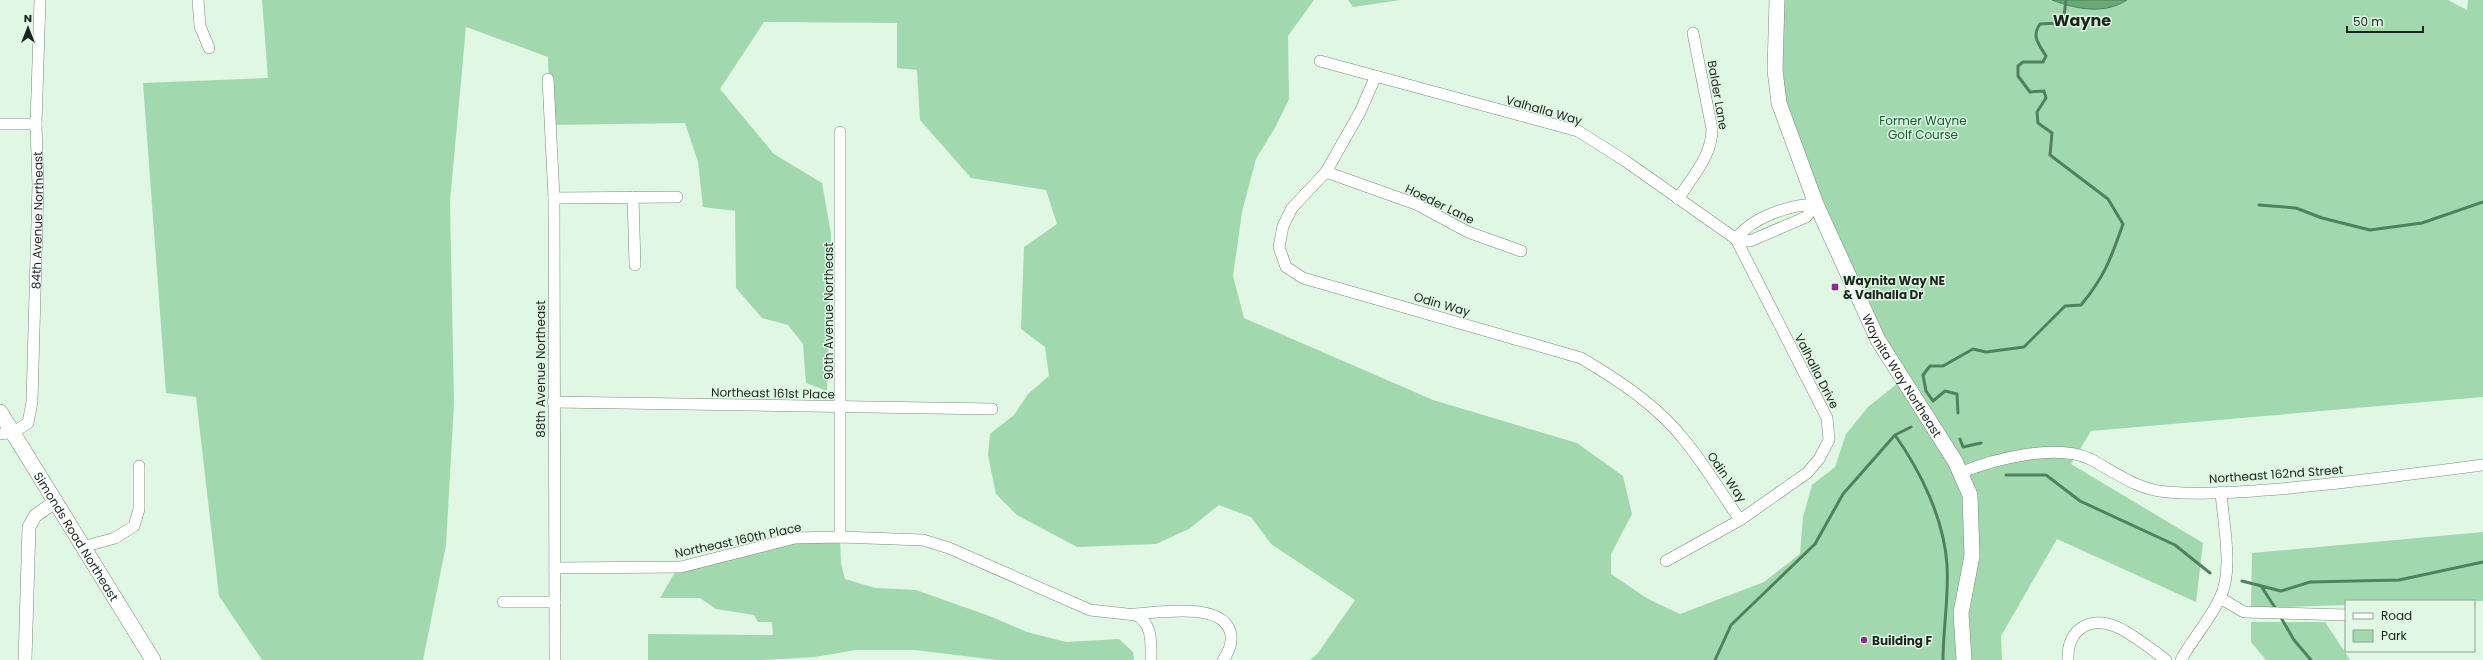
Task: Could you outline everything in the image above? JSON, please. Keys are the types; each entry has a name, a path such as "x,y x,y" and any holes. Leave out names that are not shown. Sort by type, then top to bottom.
{"main road":[{"name":"Waynita Way Northeast","path":"1777,2 1775,70 1779,103 1816,204 1878,340 1955,461 1970,495 1972,556 1961,613 1964,660"},
{"name":"Simonds Road Northeast","path":"0,412 7,433 56,502 153,660"}],"street":[{"name":"84th Avenue Northeast","path":"7,433 28,423 32,402 38,186 36,124 40,0"},
{"path":"198,0 200,26 209,48"},
{"name":"Balder Lane","path":"1678,199 1708,152 1712,141 1712,129 1693,33"},
{"name":"Valhalla Way","path":"1320,61 1375,78 1578,131 1624,160 1736,239"},
{"name":"Odin Way","path":"1375,78 1360,112 1326,172 1292,208 1283,226 1279,247 1286,267 1303,278 1581,358 1620,381 1650,405 1686,441 1740,520"},
{"name":"88th Avenue Northeast","path":"548,79 554,198 553,402 555,660"},
{"path":"0,124 36,124"},
{"name":"90th Avenue Northeast","path":"840,132 840,537"},
{"name":"Hoeder Lane","path":"1326,172 1416,204 1468,232 1521,251"},
{"path":"633,197 635,265"},
{"path":"554,198 677,197"},
{"path":"1736,239 1744,227 1797,205 1816,204"},
{"name":"Valhalla Drive","path":"1666,561 1740,520 1807,473 1819,459 1828,440 1827,418 1736,239"},
{"name":"Northeast 161st Place","path":"553,402 992,409"},
{"name":"Northeast 162nd Street","path":"1960,473 2000,460 2062,452 2075,453 2090,459 2124,479 2155,490 2221,492 2343,483 2483,465"},
{"path":"83,547 115,538 134,526 139,509 139,466"},
{"path":"2181,660 2220,598 2227,572 2221,492"},
{"path":"25,660 29,527 38,514 56,502"},
{"name":"Northeast 160th Place","path":"555,568 681,567 795,538 840,537 923,540 949,548 1090,610 1128,614 1200,611 1217,616 1223,620 1230,632 1231,648 1223,660"},
{"path":"2220,598 2244,612 2345,615"},
{"path":"503,602 555,602"},
{"name":"Northeast 160th Place","path":"1128,614 1142,619 1148,628 1150,660"},
{"path":"2068,660 2068,648 2075,632 2090,624 2117,627 2166,660"}],"green space":[{"name":"Former Wayne Golf Course","path":"262,0 1314,0 1288,36 1289,99 1276,126 1256,159 1242,212 1233,276 1244,318 1433,400 1577,443 1623,476 1632,514 1611,554 1611,574 1648,599 1680,614 1764,582 1800,554 1803,517 1812,485 1835,467 1846,434 1868,407 1903,379 1879,340 1779,103 1777,0 2448,0 2467,10 2468,0 2483,0 2483,397 2091,431 2071,464 2203,543 2196,602 2057,539 2001,636 2002,660 1310,660 1318,653 1355,600 1271,544 1251,517 1219,505 1189,529 1156,544 1077,547 1017,515 996,494 988,455 990,434 1014,415 1028,394 1049,376 1045,347 1021,329 1024,247 1057,224 1046,190 971,178 920,120 917,70 897,68 897,23 764,22 720,89 774,154 822,183 831,234 827,391 806,383 803,344 788,325 762,318 736,288 735,211 703,207 698,162 685,123 550,125 548,57 466,27 450,201 454,403 446,545 423,660 262,660 219,596 196,397 166,393 143,83 268,78"},
{"path":"1348,0 1400,0 1353,7"},
{"path":"2483,532 2483,601 2345,600 2345,605 2251,608 2252,553"},
{"path":"840,537 841,564 845,579 875,588 916,590 992,617 1027,632 1066,642 1119,639 1133,652 1134,660 997,660 915,650 856,650 815,657 763,660 648,660 648,634 773,635 772,622 758,622 754,615 716,609 700,598 660,598 678,567 795,538"},
{"path":"2251,622 2325,622 2350,660 2266,660 2251,642"}],"shaded area":[{"path":"2052,0 2127,0 2109,8 2090,9 2071,6"}],"waterway":[{"path":"1958,413 1957,394 1945,391 1933,401 1926,391 1923,375 1930,366 1943,366 1973,349 1986,352 2024,347 2065,306 2081,305 2102,276 2123,224 2108,199 2050,155 2052,133 2038,123 2037,112 2046,98 2044,91 2030,92 2018,76 2018,66 2023,62 2043,62 2046,56 2037,40 2037,29 2040,24 2059,23 2064,16 2066,0"},
{"path":"2259,205 2296,208 2322,218 2370,230 2422,223 2483,202"},
{"path":"1715,660 1731,625 1815,544 1843,494 1895,435 1911,427"},
{"path":"1895,435 1914,464 1930,497 1936,513 1945,548 1947,589 1943,660"},
{"path":"1960,439 1963,447 1981,443"},
{"path":"2006,475 2046,475 2080,501 2175,545 2210,573"},
{"path":"2242,581 2281,591 2310,582 2399,580 2483,562"},
{"path":"2261,586 2276,609"},
{"path":"2280,616 2294,640 2311,660"}],"place":[{"name":"Waynita Way NE & Valhalla Dr","path":"1835,287"},
{"name":"Building F","path":"1864,640"}],"district":[{"name":"Wayne","path":"2082,20"}]}
